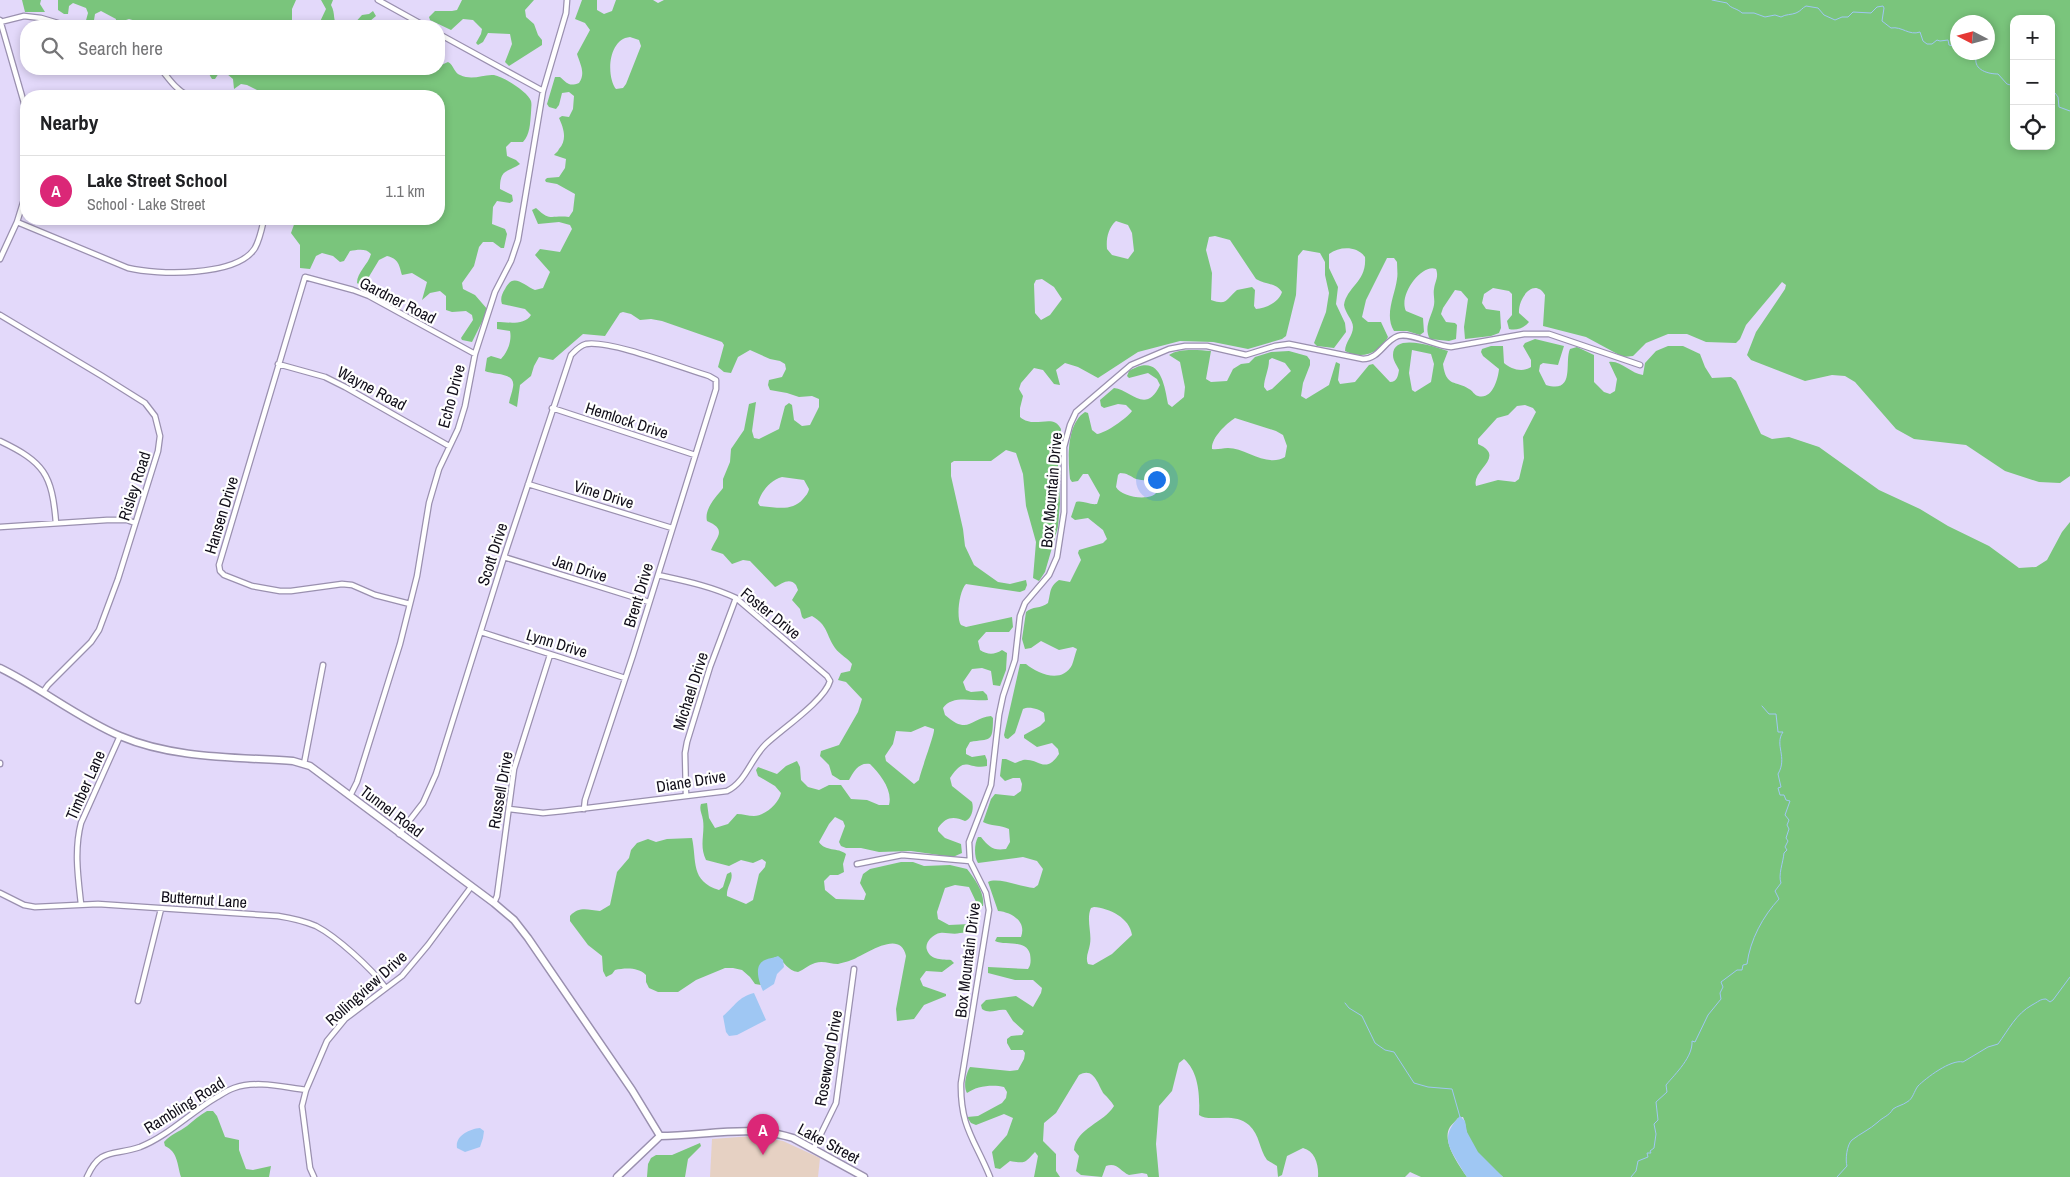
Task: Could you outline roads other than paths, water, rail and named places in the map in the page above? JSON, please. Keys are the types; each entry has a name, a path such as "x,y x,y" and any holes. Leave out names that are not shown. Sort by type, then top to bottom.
{"main road":[{"name":"Tunnel Road","path":"0,668 120,736 174,752 293,760 304,764 350,796 514,920 636,1096 660,1136"},
{"name":"Lake Street","path":"660,1136 739,1131 764,1132 793,1138 864,1177"},
{"path":"617,1177 660,1136"}],"street":[{"path":"378,0 413,20"},
{"name":"Echo Drive","path":"350,796 357,782 377,718 410,604 429,503 439,469 458,429 465,406 475,354 495,292 511,261 518,240 543,91 566,13 567,0"},
{"path":"20,90 0,21 24,16 48,20"},
{"path":"445,37 543,91"},
{"path":"166,75 180,90"},
{"path":"0,260 20,212"},
{"path":"24,225 117,264 140,271 162,272 204,271 221,269 236,264 254,248 262,225"},
{"name":"Gardner Road","path":"305,278 369,296 475,354"},
{"name":"Hansen Drive","path":"305,278 222,554 220,571 232,579 280,591 342,584 352,585 375,595 410,604"},
{"name":"Risley Road","path":"0,314 145,403 155,416 160,436 158,451 100,630 43,692"},
{"name":"Box Mountain Drive","path":"990,1177 966,1125 961,1100 961,1083 989,910 986,892 970,861 969,848 971,835 991,785 1000,706 1015,660 1020,616 1025,603 1052,571 1061,542 1064,512 1064,447 1067,432 1073,418 1081,407 1123,370 1146,357 1185,346 1207,346 1246,355 1275,346 1289,344 1363,360 1373,357 1391,341 1400,336 1412,336 1437,346 1452,347 1536,333 1568,340 1640,366"},
{"name":"Scott Drive","path":"399,834 429,791 552,408 571,355 578,347 586,344 606,344 709,376 716,380 716,390"},
{"name":"Wayne Road","path":"278,364 325,377 346,387 449,446"},
{"name":"Brent Drive","path":"584,809 585,800 716,390"},
{"name":"Hemlock Drive","path":"552,408 695,455"},
{"path":"0,441 33,458 42,469 53,493 56,523"},
{"name":"Vine Drive","path":"528,484 672,528"},
{"path":"0,527 107,520 135,522"},
{"name":"Jan Drive","path":"504,557 649,602"},
{"name":"Foster Drive","path":"658,576 720,590 736,598 827,676 830,681"},
{"name":"Michael Drive","path":"686,795 685,753 687,742 710,667 736,598"},
{"name":"Lynn Drive","path":"481,632 625,678"},
{"name":"Russell Drive","path":"494,903 497,896 514,768 546,673 550,655"},
{"path":"304,764 323,665"},
{"name":"Diane Drive","path":"509,810 543,812 584,809 727,791 736,787 763,747 817,700 830,681"},
{"name":"Timber Lane","path":"81,904 77,867 78,836 81,823 120,736"},
{"path":"857,864 902,855 970,861"},
{"name":"Rollingview Drive","path":"314,1177 310,1168 302,1106 306,1090 327,1041 336,1028 385,987 402,976 471,887"},
{"name":"Butternut Lane","path":"0,893 24,905 35,907 81,904 278,916 300,920 329,934 377,976 385,987"},
{"path":"138,1001 162,909"},
{"name":"Rosewood Drive","path":"814,1148 836,1102 854,969"},
{"name":"Rambling Road","path":"87,1177 99,1158 140,1147 181,1123 199,1108 233,1088 260,1084 306,1090"}],"water":[{"path":"778,956 783,960 784,967 777,974 774,984 763,991 758,974 759,966 761,962"},
{"path":"754,993 766,1020 737,1035 729,1036 726,1032 723,1016 740,999"},
{"path":"1460,1116 1465,1121 1467,1132 1478,1152 1503,1177 1467,1177 1464,1173 1451,1151 1448,1138 1449,1131"},
{"path":"480,1128 484,1131 480,1147 465,1152 457,1148 460,1137 471,1130"}],"waterway":[{"path":"1712,0 1727,3 1742,13 1754,13 1765,17 1775,15 1781,17 1794,14 1806,6 1818,8 1824,15 1835,20 1848,17 1853,12 1871,13 1877,7 1883,6 1882,21 1891,28 1899,28 1912,33 1920,32 1923,41 1927,44 1932,44 1937,40 1948,40 1950,45"},
{"path":"1976,60 1979,68 1986,72 1998,74 2010,85"},
{"path":"2055,93 2058,97 2059,107 2070,111"},
{"path":"1631,1177 1636,1171 1638,1161 1648,1157 1647,1153 1651,1153 1650,1151 1654,1148 1656,1134 1654,1124 1658,1120 1656,1102 1667,1092 1666,1085 1687,1059 1692,1047 1692,1041 1695,1042 1708,1015 1721,999 1720,993 1723,987 1721,982 1737,970 1742,970 1743,965 1747,964 1751,946 1758,929 1779,899 1775,891 1781,883 1781,869 1784,853 1787,850 1785,847 1788,841 1786,838 1789,820 1785,815 1790,801 1786,800 1784,795 1780,795 1778,788 1781,787 1778,774 1782,762 1780,742 1783,732 1778,732 1776,714 1769,714 1762,706"},
{"path":"1837,1177 1847,1166 1847,1152 1852,1140 1888,1115 1893,1109 1909,1101 1918,1086 1939,1070 1952,1063 1963,1062 1988,1047 1998,1044 2021,1013 2041,1000 2046,999 2050,1002 2053,1000 2070,977"},
{"path":"1345,1003 1349,1008 1362,1016 1375,1043 1385,1050 1394,1052 1414,1083 1428,1087 1452,1089 1460,1117"}],"place":[{"name":"Lake Street School","path":"763,1155"}]}
